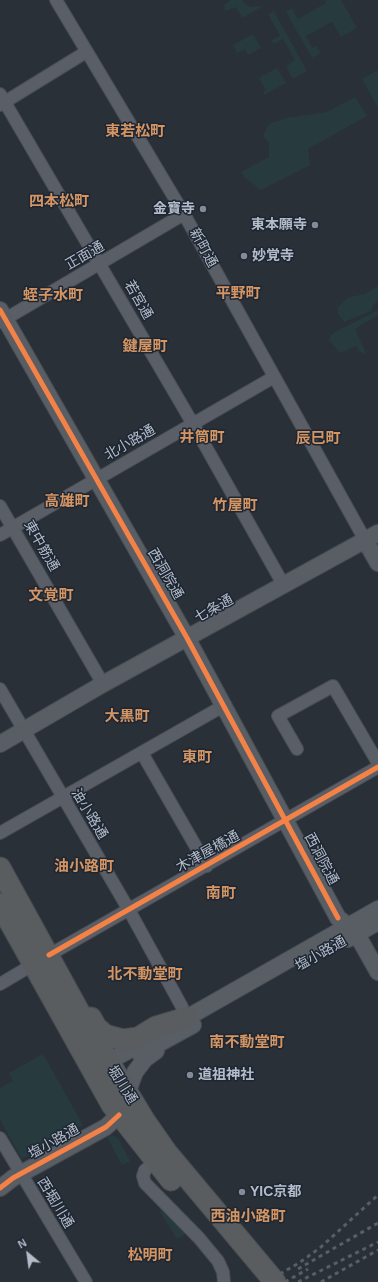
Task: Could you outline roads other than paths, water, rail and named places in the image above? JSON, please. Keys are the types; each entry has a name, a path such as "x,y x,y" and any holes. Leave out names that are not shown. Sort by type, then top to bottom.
{"highway":[{"name":"堀川通","path":"0,868 42,959 105,1072 127,1093 142,1116 161,1158 259,1282"},
{"name":"堀川通","path":"0,904 42,959 54,967 84,1021 105,1072 119,1115 161,1158 275,1282"},
{"path":"42,959 60,964 94,1024 108,1037 119,1040 134,1039 156,1028 187,1023"}],"street":[{"name":"新町通","path":"56,0 184,214 274,377 372,537 378,563"},
{"path":"2,101 86,52"},
{"name":"若宮通","path":"2,101 193,424 282,584"},
{"name":"正面通","path":"2,317 100,265 184,214"},
{"name":"西洞院通","path":"2,317 98,479 225,705 338,918 353,930 378,972"},
{"name":"北小路通","path":"0,535 274,377"},
{"name":"東中筋通","path":"0,506 103,684"},
{"name":"七条通","path":"0,744 103,684 282,584 372,537"},
{"path":"297,749 278,716 333,686 378,763"},
{"name":"油小路通","path":"0,689 62,798 129,910 182,1007 187,1023"},
{"path":"0,833 225,705"},
{"path":"142,753 207,866"},
{"name":"木津屋橋通","path":"0,984 378,767"},
{"name":"塩小路通","path":"105,1072 187,1023 353,930 378,909"},
{"name":"塩小路通","path":"353,930 378,922"},
{"path":"142,1116 119,1115 135,1072 145,1059 174,1041 187,1023"},
{"name":"塩小路通","path":"0,1188 21,1174 106,1126 119,1115"},
{"name":"西堀川通","path":"0,1138 86,1282"},
{"path":"161,1158 145,1170 143,1176 145,1183 199,1238 218,1261 223,1272 224,1282"}],"railway":[{"path":"266,1282 299,1263 321,1247 378,1195"},
{"path":"298,1269 378,1223"},
{"path":"298,1282 378,1242"},
{"path":"321,1282 378,1250"},
{"path":"285,1282 308,1269"}],"place":[{"name":"金寶寺","path":"203,209"},
{"name":"東本願寺","path":"315,225"},
{"name":"妙覚寺","path":"244,256"},
{"name":"道祖神社","path":"190,1075"},
{"name":"YIC京都","path":"242,1192"}],"district":[{"name":"東若松町","path":"135,132"},
{"name":"四本松町","path":"59,202"},
{"name":"平野町","path":"238,294"},
{"name":"蛭子水町","path":"53,296"},
{"name":"鍵屋町","path":"145,347"},
{"name":"井筒町","path":"202,438"},
{"name":"辰巳町","path":"318,439"},
{"name":"高雄町","path":"67,502"},
{"name":"竹屋町","path":"235,506"},
{"name":"文覚町","path":"51,596"},
{"name":"大黒町","path":"127,717"},
{"name":"東町","path":"197,758"},
{"name":"油小路町","path":"84,867"},
{"name":"南町","path":"221,894"},
{"name":"北不動堂町","path":"145,975"},
{"name":"南不動堂町","path":"247,1043"},
{"name":"西油小路町","path":"248,1217"},
{"name":"松明町","path":"150,1256"}]}
